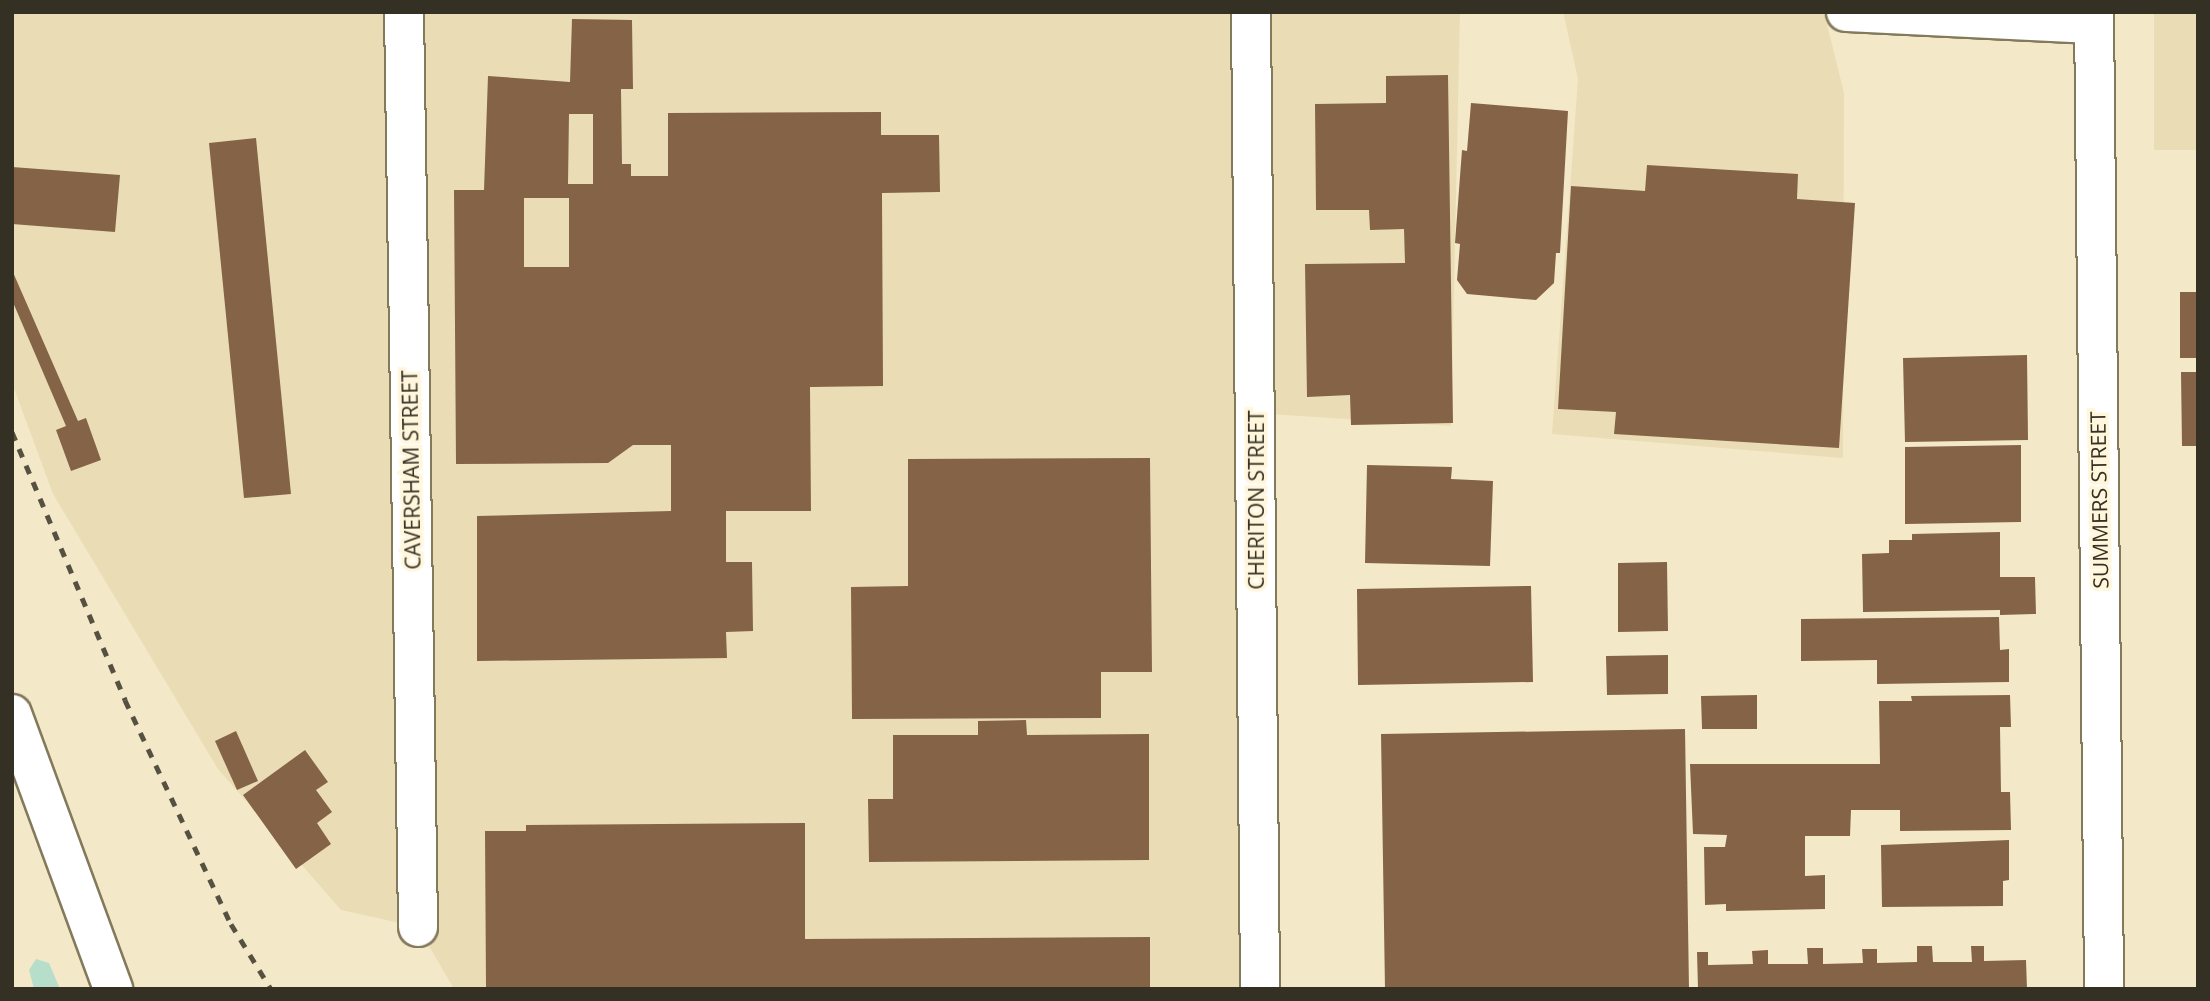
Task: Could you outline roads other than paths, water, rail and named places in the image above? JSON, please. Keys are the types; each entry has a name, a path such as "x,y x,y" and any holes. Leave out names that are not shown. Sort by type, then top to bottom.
{"main road":[{"name":"CAVERSHAM STREET","path":"404,12 418,927"},
{"name":"CHERITON STREET","path":"1251,12 1260,989"},
{"path":"1846,12 2094,18"},
{"name":"SUMMERS STREET","path":"2094,18 2104,989"},
{"path":"12,714 113,989"}],"railway":[{"path":"12,432 125,700 231,924 271,989"}]}
